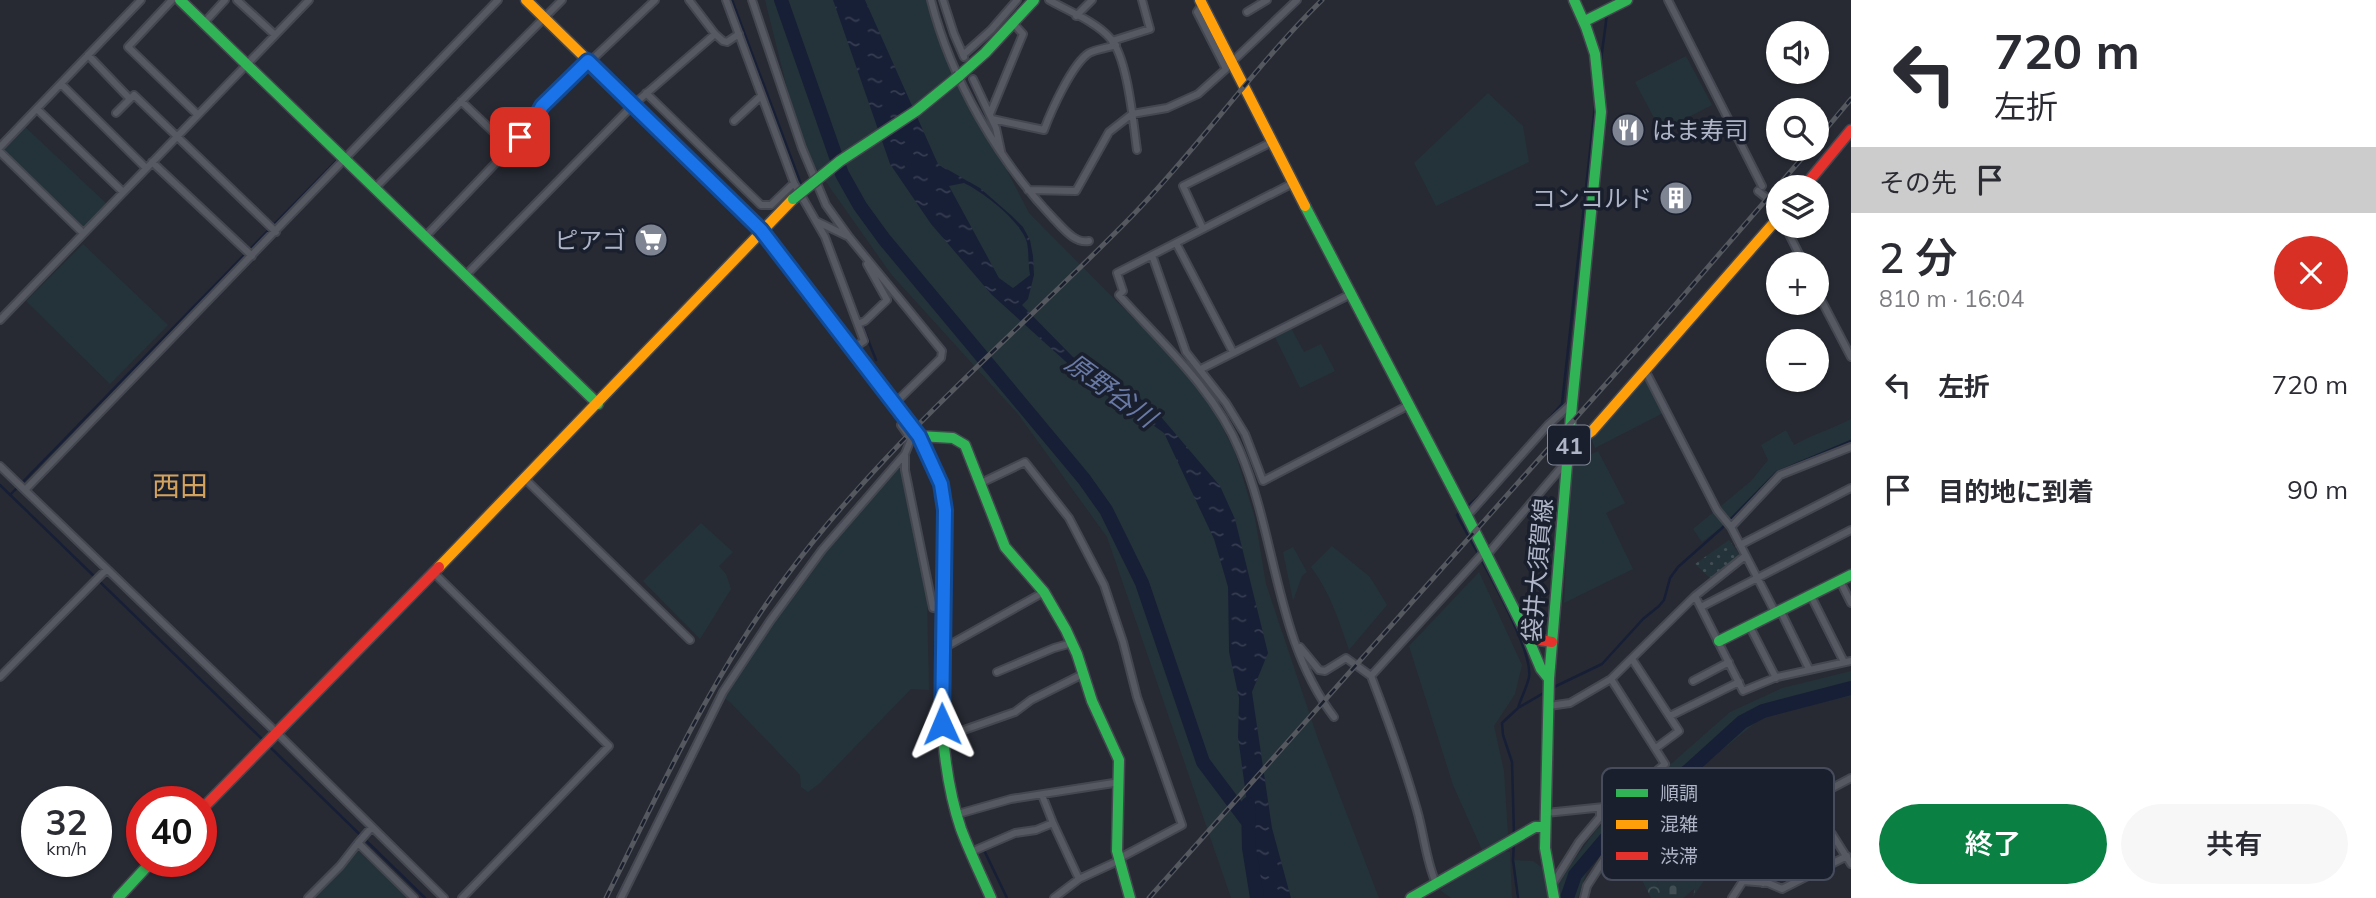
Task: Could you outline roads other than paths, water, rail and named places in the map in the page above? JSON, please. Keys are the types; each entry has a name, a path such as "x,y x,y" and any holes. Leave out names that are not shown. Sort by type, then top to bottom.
{"street":[{"path":"83,233 0,150 141,0"},
{"path":"173,0 128,47 198,115"},
{"path":"180,0 598,404"},
{"path":"204,23 225,0"},
{"path":"237,0 275,35"},
{"path":"0,320 309,0"},
{"path":"25,490 273,228 498,0"},
{"path":"526,0 761,230 919,436 936,471 943,495 942,649 947,768 958,814 991,898"},
{"path":"374,188 562,0"},
{"path":"425,236 531,126 542,106 655,0"},
{"path":"689,0 723,41 739,34"},
{"path":"726,0 794,183 825,237 858,324 864,341 852,349"},
{"path":"752,0 807,160 827,205 859,250 942,351 941,358 894,404"},
{"path":"932,0 934,13 959,76 1002,154 1028,190 1065,230 1077,240 1089,241"},
{"path":"943,0 964,57 1017,0"},
{"path":"217,793 598,404 761,230 793,199 840,161 916,111 959,76 1034,0"},
{"path":"1049,0 1100,30 1114,43 1124,72 1137,150"},
{"path":"1076,16 1092,0"},
{"path":"991,116 1044,130 1065,85 1087,55 1150,29 1142,0"},
{"path":"1247,12 1267,0"},
{"path":"1235,59 1297,0"},
{"name":"袋井大須賀線","path":"1552,893 1545,848 1549,679 1572,404 1601,112 1601,80 1585,21 1574,0"},
{"path":"1585,21 1627,0"},
{"path":"1668,0 1760,189 1766,195"},
{"path":"1028,190 1076,191 1109,132 1132,114 1167,108 1198,94 1226,69 1197,12 1201,2"},
{"path":"1201,2 1467,516 1525,631 1541,669 1549,679"},
{"path":"991,116 1023,34 1013,23"},
{"path":"465,276 633,104 715,34"},
{"path":"88,55 130,99"},
{"path":"974,79 991,116 1002,154"},
{"path":"61,84 146,168"},
{"path":"646,93 761,205 771,205 794,183"},
{"path":"116,113 135,95 273,228"},
{"path":"734,121 761,96"},
{"path":"461,101 510,148"},
{"path":"37,109 123,191"},
{"path":"1814,175 1851,130"},
{"path":"1203,229 1183,187 1272,142"},
{"path":"152,162 249,253"},
{"path":"1293,183 1117,273 1123,291 1119,295 1199,384 1222,415 1240,449 1255,489 1286,619 1319,698 1334,717"},
{"path":"814,220 849,237"},
{"path":"1570,442 1577,442 1592,431 1766,232"},
{"path":"1176,243 1233,352"},
{"path":"858,324 865,321 887,300 859,250"},
{"path":"1152,255 1186,352 1226,403 1245,434 1263,481 1409,405"},
{"path":"1200,369 1351,294"},
{"path":"1829,315 1851,357"},
{"path":"1645,370 1717,510 1731,527 1756,578 1809,668"},
{"path":"1467,516 1548,425 1572,404"},
{"path":"621,898 721,696 746,656 822,550 905,454 911,439 901,425 906,419"},
{"path":"919,436 960,441 968,451 1005,547 1044,592 1072,643 1092,701 1119,760 1118,860 1130,898"},
{"path":"1731,527 1780,475 1851,448"},
{"path":"905,454 905,470 933,608 944,609"},
{"path":"981,483 1025,462 1069,518 1104,585 1123,642 1137,697 1182,825 1079,879 1059,897"},
{"path":"0,466 444,898"},
{"path":"1371,676 1560,469 1567,469"},
{"path":"524,478 690,640"},
{"path":"1740,545 1851,488"},
{"path":"1701,607 1851,530"},
{"path":"1549,706 1570,703 1611,679 1695,596 1745,556"},
{"path":"0,677 105,570"},
{"path":"433,572 609,746 462,898"},
{"path":"1719,641 1851,575"},
{"path":"1840,581 1851,603"},
{"path":"942,649 1044,592"},
{"path":"1695,596 1743,691 1809,668 1847,662 1811,596"},
{"path":"1749,626 1776,678"},
{"path":"1525,631 1534,639 1552,642"},
{"path":"1293,637 1319,670 1325,671 1346,658 1371,676 1406,772 1426,839 1430,871 1436,884"},
{"path":"997,672 1072,643"},
{"path":"1632,659 1679,731 1656,748"},
{"path":"1693,681 1729,663"},
{"path":"944,737 1015,712 1031,700 1083,674"},
{"path":"1611,679 1656,748 1665,764 1663,768"},
{"path":"1670,716 1739,682"},
{"path":"1834,787 1851,778"},
{"path":"958,814 1011,799 1120,782"},
{"path":"1042,795 1079,879"},
{"path":"1546,813 1600,808 1600,817 1579,842 1552,893"},
{"path":"971,852 1015,833 1036,830 1053,823"},
{"path":"309,898 372,827"},
{"path":"1411,898 1535,827 1545,827"},
{"path":"1834,837 1851,864"},
{"path":"358,843 414,898"},
{"path":"1834,863 1847,856"},
{"path":"1584,898 1587,886 1602,863"},
{"path":"118,898 137,877"},
{"path":"1732,898 1743,881 1782,889 1800,880"}],"water":[{"path":"833,0 865,0 938,164 980,188 1023,227 1030,240 1034,275 1028,299 1022,305 1073,357 1151,405 1220,486 1235,519 1268,653 1252,692 1272,828 1291,898 1260,898 1238,737 1239,698 1229,652 1228,587 1214,539 1164,433 1075,370 992,295 931,224 890,164","holes":["964,183 1010,217 1024,235 1030,275 1013,288 999,278 949,186"]}],"waterway":[{"path":"732,0 802,187"},
{"name":"原野谷川","path":"781,0 842,174 860,206 884,239 1084,479 1106,510 1142,583 1203,762 1248,822"},
{"path":"1601,60 1607,14"},
{"path":"1467,507 1486,490 1562,404 1596,97"},
{"path":"10,495 340,157"},
{"path":"827,236 876,360"},
{"path":"1552,688 1602,664 1664,600 1670,578 1678,567 1722,528 1777,472 1851,441"},
{"path":"0,485 264,741"},
{"path":"1462,511 1457,515 1513,621 1528,663 1529,677 1518,708"},
{"path":"1691,768 1742,722 1763,711 1851,688"},
{"path":"1514,835 1512,762 1502,723 1518,708 1547,691"},
{"path":"269,746 425,898"},
{"name":"原野谷川","path":"1248,804 1249,848 1257,898"},
{"path":"1514,841 1513,860 1518,898"},
{"path":"1567,898 1575,875 1602,843"},
{"path":"983,848 1007,898"}],"railway":[{"path":"606,898 712,691 761,612 826,525 909,434 1155,192 1272,53 1322,0"},
{"path":"1829,125 1851,99"},
{"path":"1149,898 1645,340 1800,161"}],"place":[{"name":"はま寿司","path":"1628,130"},
{"name":"コンコルド","path":"1676,198"},
{"name":"ピアゴ","path":"651,240"}],"district":[{"name":"西田","path":"180,485"}]}
